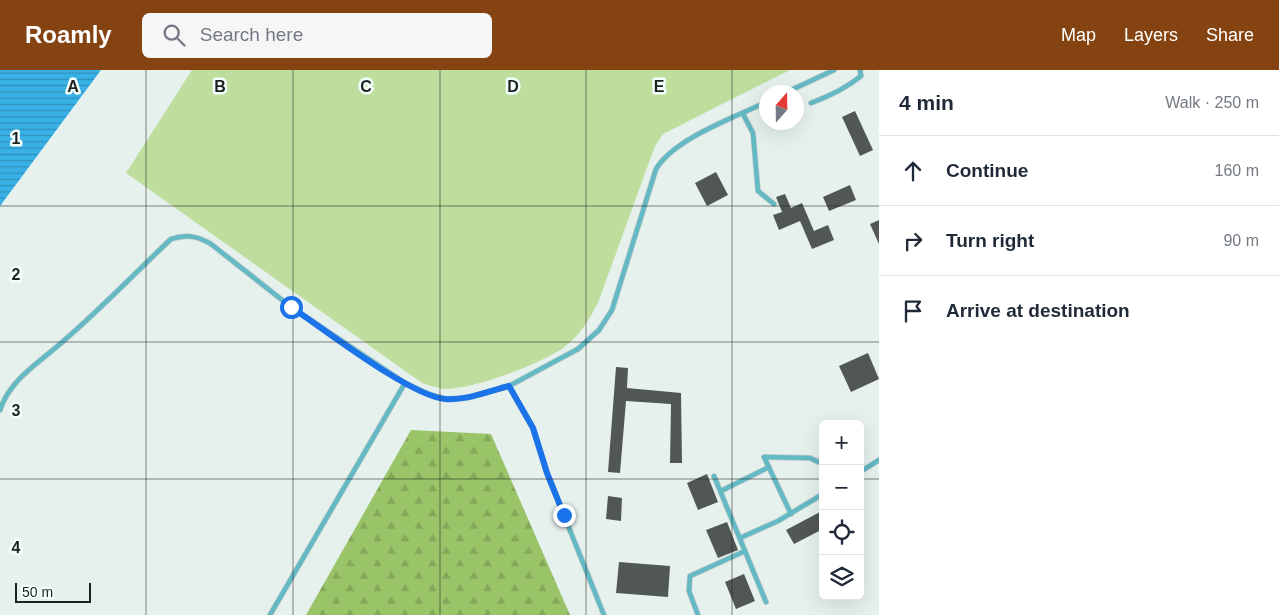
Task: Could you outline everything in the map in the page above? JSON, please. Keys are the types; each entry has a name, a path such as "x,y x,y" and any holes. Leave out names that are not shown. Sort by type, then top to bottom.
{"lane":[{"path":"802,85 834,70"},
{"path":"811,103 835,95 849,86 861,76 860,70"},
{"path":"0,410 5,396 31,366 60,345 171,239 185,235 199,237 212,244 291,307 405,383 428,394 445,399 466,398 509,386 578,349 598,330 612,310 656,169 664,157 681,144 759,106"},
{"path":"743,114 753,133 758,192 774,204"},
{"path":"270,615 405,383"},
{"path":"509,386 533,428 547,473 604,615"},
{"path":"791,514 764,457 810,458 819,462"},
{"path":"864,469 879,460"},
{"path":"721,492 769,467"},
{"path":"714,476 766,602"},
{"path":"740,538 791,514 819,496"},
{"path":"698,615 689,591 690,576 745,551"}],"green space":[{"path":"192,70 790,70 663,134 655,146 598,303 583,328 569,344 538,362 505,375 457,388 444,389 422,383 126,173"},
{"path":"411,430 491,434 570,615 306,615"}],"water":[{"path":"0,70 101,70 0,206"}],"building":[{"path":"855,111 873,150 860,156 842,117"},
{"path":"716,172 728,195 707,206 695,183"},
{"path":"850,185 856,200 829,211 823,197"},
{"path":"785,194 791,208 802,203 814,231 828,225 834,240 812,249 800,221 779,230 773,215 782,212 776,197"},
{"path":"879,220 879,244 870,224"},
{"path":"868,353 879,379 851,392 839,366"},
{"path":"616,367 628,368 627,388 681,393 682,463 670,463 671,404 626,401 620,473 608,472"},
{"path":"707,474 718,502 698,510 687,483"},
{"path":"608,496 622,498 621,521 606,519"},
{"path":"819,513 819,531 794,544 786,530"},
{"path":"727,522 738,550 718,558 706,530"},
{"path":"619,562 670,566 668,597 616,593"},
{"path":"744,574 755,601 736,609 725,582"}],"route":[{"path":"291,307 405,383 428,394 445,399 466,398 509,386 533,428 547,473 564,515"}]}
